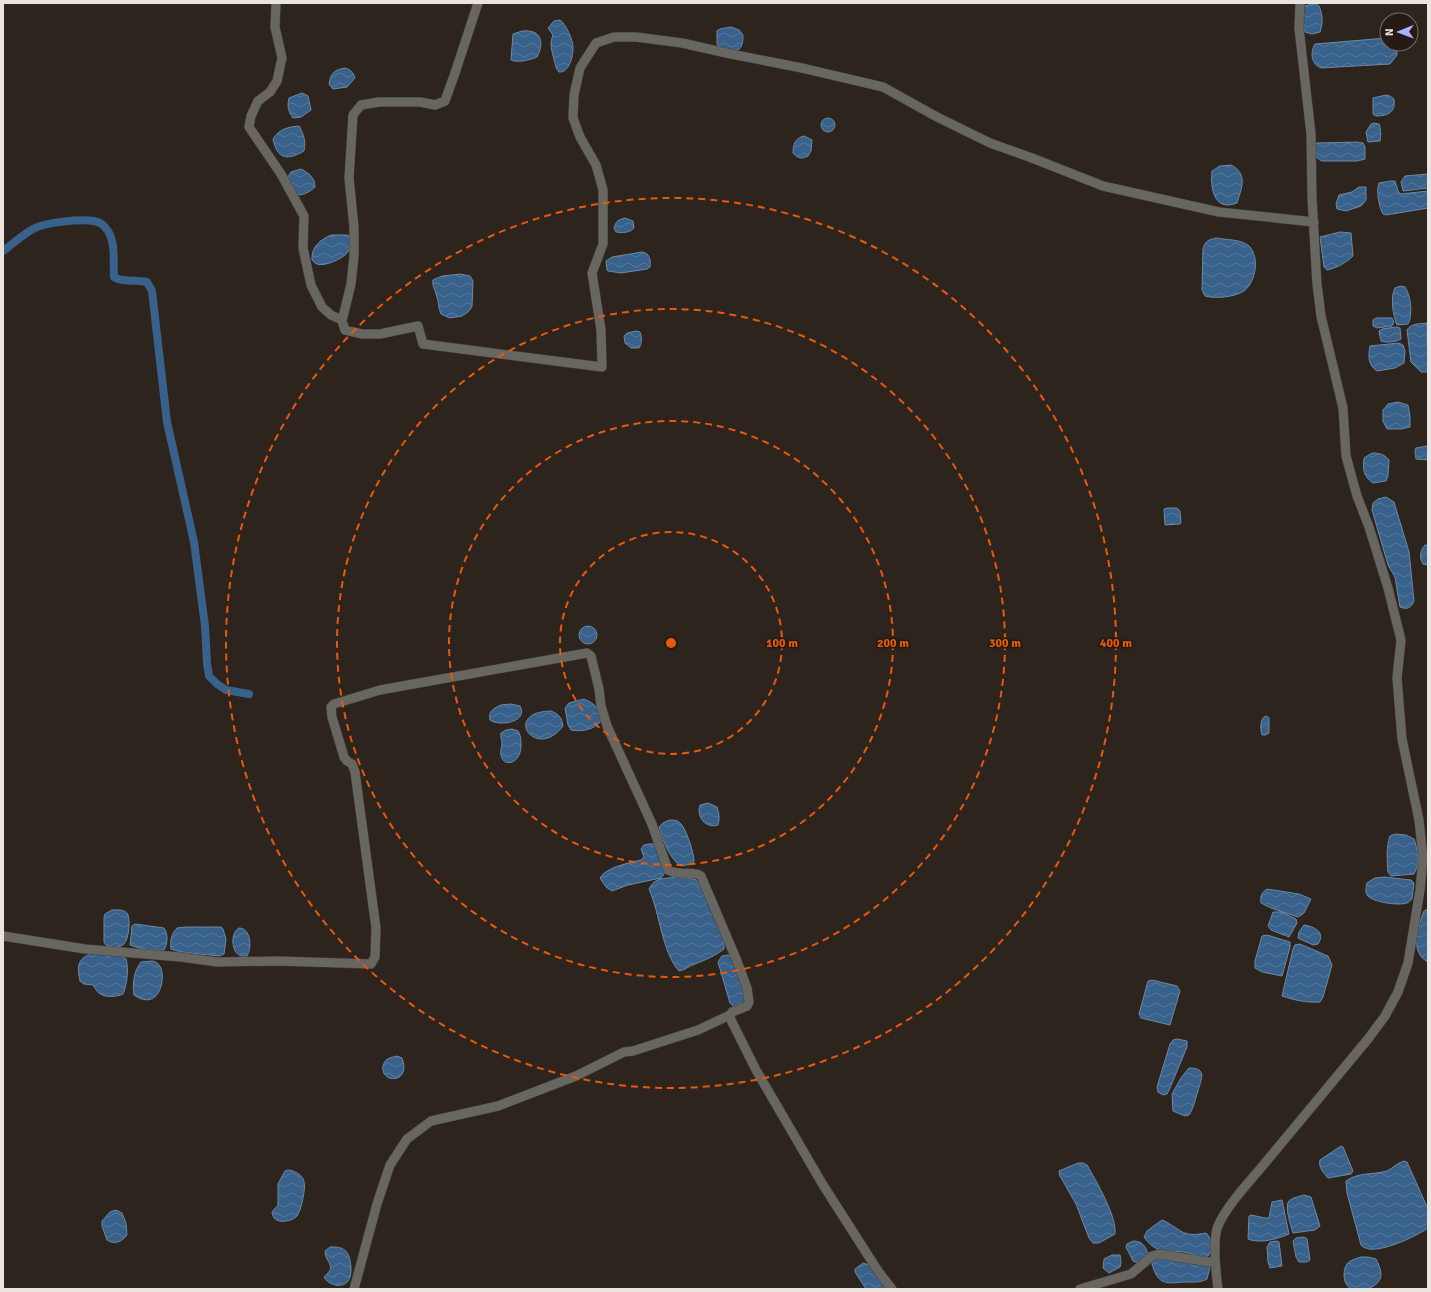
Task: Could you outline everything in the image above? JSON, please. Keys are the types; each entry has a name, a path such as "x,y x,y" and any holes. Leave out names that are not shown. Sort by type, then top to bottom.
{"street":[{"path":"276,3 275,27 282,58 277,81 270,92 258,101 251,116 249,127 281,174 304,216 303,248 311,284 322,307 331,315 342,320"},
{"path":"478,3 456,70 444,100 435,105 420,102 379,102 361,105 354,115 349,178 354,227 354,256 351,284 342,320 345,330 362,334 380,334 418,326 423,344 602,367 601,330 592,273 603,244 603,190 596,165 580,137 573,118 574,95 580,68 596,43 614,38 636,37 682,43 802,68 883,87 910,103 990,143 1103,186 1219,212 1314,222"},
{"path":"1218,1289 1215,1263 1218,1226 1224,1215 1246,1186 1368,1039 1385,1016 1398,992 1408,963 1420,890 1423,858 1418,815 1402,738 1397,678 1401,640 1388,588 1369,527 1357,496 1346,456 1343,408 1322,316 1318,284 1312,198 1311,134 1299,28 1300,3"},
{"path":"3,936 85,949 217,962 278,961 370,964 375,957 376,928 355,772 352,764 344,757 332,717 331,707 334,704 380,690 587,653 591,656 599,689 601,706 607,726 652,824 668,870 678,874 697,873 701,876 737,961 747,988 749,1002 747,1006 732,1012 730,1015 698,1030 640,1049 624,1052 576,1076 498,1106 431,1121 407,1139 390,1165 377,1204 354,1289"},
{"path":"1418,815 1428,817"},
{"path":"730,1015 731,1020 756,1070 823,1185 878,1271 892,1289"},
{"path":"1080,1289 1131,1274 1152,1256 1159,1254 1215,1263"}],"water":[{"path":"1311,4 1316,4 1319,6 1322,19 1320,32 1312,34 1305,32 1302,22 1302,8"},
{"path":"560,20 569,32 573,48 570,64 562,72 559,72 556,68 551,48 553,35 548,28 554,21"},
{"path":"731,27 739,30 743,35 743,42 737,50 719,47 717,44 717,31"},
{"path":"522,31 537,34 540,38 541,46 537,57 514,61 511,60 513,34"},
{"path":"1379,39 1379,52 1397,52 1397,55 1390,64 1321,68 1315,64 1312,58 1312,51 1315,44"},
{"path":"345,68 351,71 355,78 347,87 333,89 329,84 332,75 336,71"},
{"path":"302,93 308,96 311,110 301,117 293,118 288,108 289,98"},
{"path":"1386,95 1394,99 1394,107 1387,114 1376,116 1373,114 1373,98"},
{"path":"828,118 833,120 835,125 833,130 828,132 823,130 821,125 823,120"},
{"path":"1371,124 1379,124 1380,126 1380,141 1368,142 1366,132"},
{"path":"299,126 304,138 304,151 288,157 280,154 277,151 273,139 275,136 284,129"},
{"path":"804,136 812,140 811,151 808,156 800,158 793,153 793,147 798,138"},
{"path":"1316,143 1363,143 1365,147 1365,159 1357,161 1322,161 1317,158 1315,154"},
{"path":"1231,165 1240,172 1242,177 1242,186 1237,203 1229,205 1223,204 1215,197 1212,184 1212,171 1220,166"},
{"path":"301,169 311,176 315,187 301,195 295,195 289,185 288,177 291,172"},
{"path":"1428,174 1428,188 1403,191 1401,182 1405,176"},
{"path":"1395,181 1398,191 1401,194 1428,191 1428,208 1386,215 1383,214 1378,199 1378,186 1379,183"},
{"path":"1359,187 1366,187 1366,200 1361,206 1346,211 1337,209 1336,204 1339,195 1352,192"},
{"path":"625,218 633,221 634,228 628,232 616,232 614,228 617,222"},
{"path":"1340,232 1351,233 1353,256 1342,264 1327,270 1324,267 1320,237"},
{"path":"331,235 348,235 350,238 350,246 348,252 333,262 320,265 317,264 312,260 313,251 317,244"},
{"path":"1216,238 1242,242 1249,246 1255,256 1254,276 1248,287 1240,293 1225,297 1214,297 1205,296 1202,290 1203,249 1207,241"},
{"path":"642,252 647,254 649,258 650,267 647,269 621,273 607,270 606,261 612,257"},
{"path":"460,274 470,276 473,281 472,307 462,316 450,318 441,314 433,286 433,280 442,276"},
{"path":"1401,286 1405,287 1409,295 1411,306 1410,320 1408,324 1397,325 1392,301 1395,288"},
{"path":"1376,318 1392,318 1394,322 1392,326 1377,328 1373,326 1373,320"},
{"path":"1427,323 1428,372 1421,372 1411,362 1407,330 1413,325"},
{"path":"1396,327 1400,328 1401,339 1391,342 1381,341 1379,331 1382,329"},
{"path":"636,331 640,332 641,334 641,344 639,348 631,348 625,343 624,336 627,333"},
{"path":"1399,343 1403,345 1405,351 1404,363 1395,368 1377,371 1374,369 1369,360 1370,346"},
{"path":"1398,402 1408,405 1410,427 1401,429 1387,429 1383,421 1383,410 1388,404"},
{"path":"1427,446 1428,460 1416,459 1416,448"},
{"path":"1372,453 1381,454 1389,460 1388,476 1386,481 1373,483 1365,475 1364,458"},
{"path":"1386,497 1394,502 1409,552 1414,601 1410,607 1407,608 1400,607 1395,577 1388,565 1372,510 1373,503 1378,499"},
{"path":"1177,508 1180,511 1180,524 1165,525 1164,509"},
{"path":"1425,545 1428,545 1428,565 1423,564 1421,556 1421,552"},
{"path":"584,626 592,626 597,631 595,642 592,644 584,644 579,639 579,631"},
{"path":"584,699 596,707 601,721 587,730 571,730 568,725 565,708 569,703"},
{"path":"511,704 520,706 522,711 520,716 512,722 506,723 494,722 490,720 491,712 501,705"},
{"path":"551,711 560,717 563,726 553,736 543,739 534,737 528,732 526,726 528,719 536,713"},
{"path":"1266,716 1269,718 1269,733 1262,735 1261,724"},
{"path":"512,729 518,731 521,738 521,746 518,757 512,762 508,763 502,759 501,755 501,733"},
{"path":"708,803 717,807 719,816 718,825 714,826 706,824 699,814 700,805"},
{"path":"669,820 679,822 683,827 693,853 694,861 692,864 681,866 668,851 659,827"},
{"path":"1395,834 1406,835 1414,839 1418,857 1414,874 1391,876 1388,872 1388,845 1390,836"},
{"path":"654,844 658,849 665,873 661,878 628,885 612,891 606,887 600,878 603,874 612,868 641,860 644,857 641,849 644,845"},
{"path":"676,877 695,879 699,885 709,902 718,923 724,949 710,958 679,971 669,954 649,889 657,880"},
{"path":"1384,877 1411,880 1414,883 1412,899 1403,904 1386,903 1374,900 1367,895 1367,883 1375,878"},
{"path":"1267,889 1299,894 1311,899 1304,913 1298,917 1261,903 1261,895"},
{"path":"1428,909 1428,962 1422,958 1419,952 1417,939 1419,924 1424,911"},
{"path":"112,910 124,911 127,913 129,919 126,941 118,947 108,946 104,942 104,917 105,914"},
{"path":"1273,912 1281,912 1296,919 1297,923 1289,937 1271,930 1268,926"},
{"path":"135,924 164,928 167,939 164,950 138,948 130,945 132,926"},
{"path":"1304,925 1312,927 1320,933 1321,936 1318,944 1313,945 1298,938 1299,932"},
{"path":"221,927 226,939 224,954 219,956 181,952 171,949 171,938 173,933 177,928"},
{"path":"239,928 246,931 248,935 250,948 247,956 238,954 233,945 234,935"},
{"path":"1267,935 1290,942 1282,976 1262,972 1255,968 1255,961 1262,936"},
{"path":"1300,944 1328,956 1332,965 1323,997 1320,1002 1301,1001 1282,996 1293,949 1295,945"},
{"path":"95,952 122,956 126,959 127,977 123,994 117,996 104,996 96,990 93,985 84,984 80,981 78,970 80,962 85,957"},
{"path":"728,955 731,957 744,986 745,1002 734,1007 730,1003 718,962 722,956"},
{"path":"153,961 158,963 161,968 162,982 160,990 156,996 151,999 143,999 134,995 133,982 135,973 141,962"},
{"path":"1152,980 1177,986 1180,991 1170,1025 1141,1018 1139,1014 1148,981"},
{"path":"1177,1039 1187,1041 1187,1047 1167,1094 1163,1095 1158,1092 1157,1087 1170,1044 1173,1040"},
{"path":"397,1056 402,1058 404,1067 403,1073 400,1077 390,1078 383,1072 383,1066 387,1059"},
{"path":"1189,1068 1199,1070 1202,1075 1192,1109 1189,1115 1185,1116 1173,1111 1172,1094 1181,1078"},
{"path":"1341,1146 1343,1147 1353,1171 1351,1174 1328,1178 1321,1168 1320,1160"},
{"path":"1404,1161 1407,1162 1428,1209 1428,1228 1398,1243 1380,1249 1365,1248 1361,1245 1347,1193 1346,1181 1356,1176 1387,1171"},
{"path":"1078,1163 1087,1165 1113,1218 1115,1234 1099,1243 1093,1243 1089,1238 1076,1204 1060,1176 1059,1171"},
{"path":"289,1170 299,1174 304,1180 303,1200 299,1212 295,1218 286,1221 279,1221 274,1218 272,1212 278,1205 278,1184 285,1171"},
{"path":"1304,1195 1311,1197 1320,1226 1315,1230 1293,1233 1288,1216 1288,1203 1296,1197"},
{"path":"1282,1200 1289,1234 1263,1241 1248,1239 1249,1216 1269,1218 1272,1202"},
{"path":"116,1210 122,1213 126,1223 127,1235 120,1241 110,1242 107,1240 102,1226 102,1221 110,1212"},
{"path":"1162,1220 1187,1234 1206,1233 1210,1238 1211,1244 1211,1251 1208,1256 1205,1257 1183,1252 1166,1251 1157,1249 1153,1246 1144,1237 1147,1231"},
{"path":"1304,1237 1307,1239 1310,1260 1307,1262 1299,1262 1296,1257 1293,1241 1296,1238"},
{"path":"1133,1241 1139,1242 1143,1245 1148,1255 1138,1263 1133,1261 1126,1247 1127,1244"},
{"path":"1270,1242 1279,1242 1282,1266 1270,1268 1267,1247"},
{"path":"330,1247 343,1249 350,1258 350,1276 348,1281 342,1285 332,1284 324,1277 330,1270 330,1264 325,1251"},
{"path":"1112,1255 1120,1255 1121,1263 1120,1267 1109,1273 1103,1268 1104,1259"},
{"path":"1361,1257 1376,1259 1381,1274 1378,1282 1371,1288 1356,1290 1349,1287 1345,1282 1344,1270 1347,1264"},
{"path":"1152,1258 1207,1265 1210,1267 1207,1279 1196,1282 1170,1283 1162,1281 1156,1275 1152,1264"},
{"path":"863,1263 872,1266 888,1289 866,1289 855,1272 855,1269"}],"waterway":[{"path":"3,251 25,234 38,227 72,221 88,220 100,223 105,227 111,236 114,277 120,280 147,282 152,291 167,422 194,542 205,626 209,676 226,690 249,694"}]}
